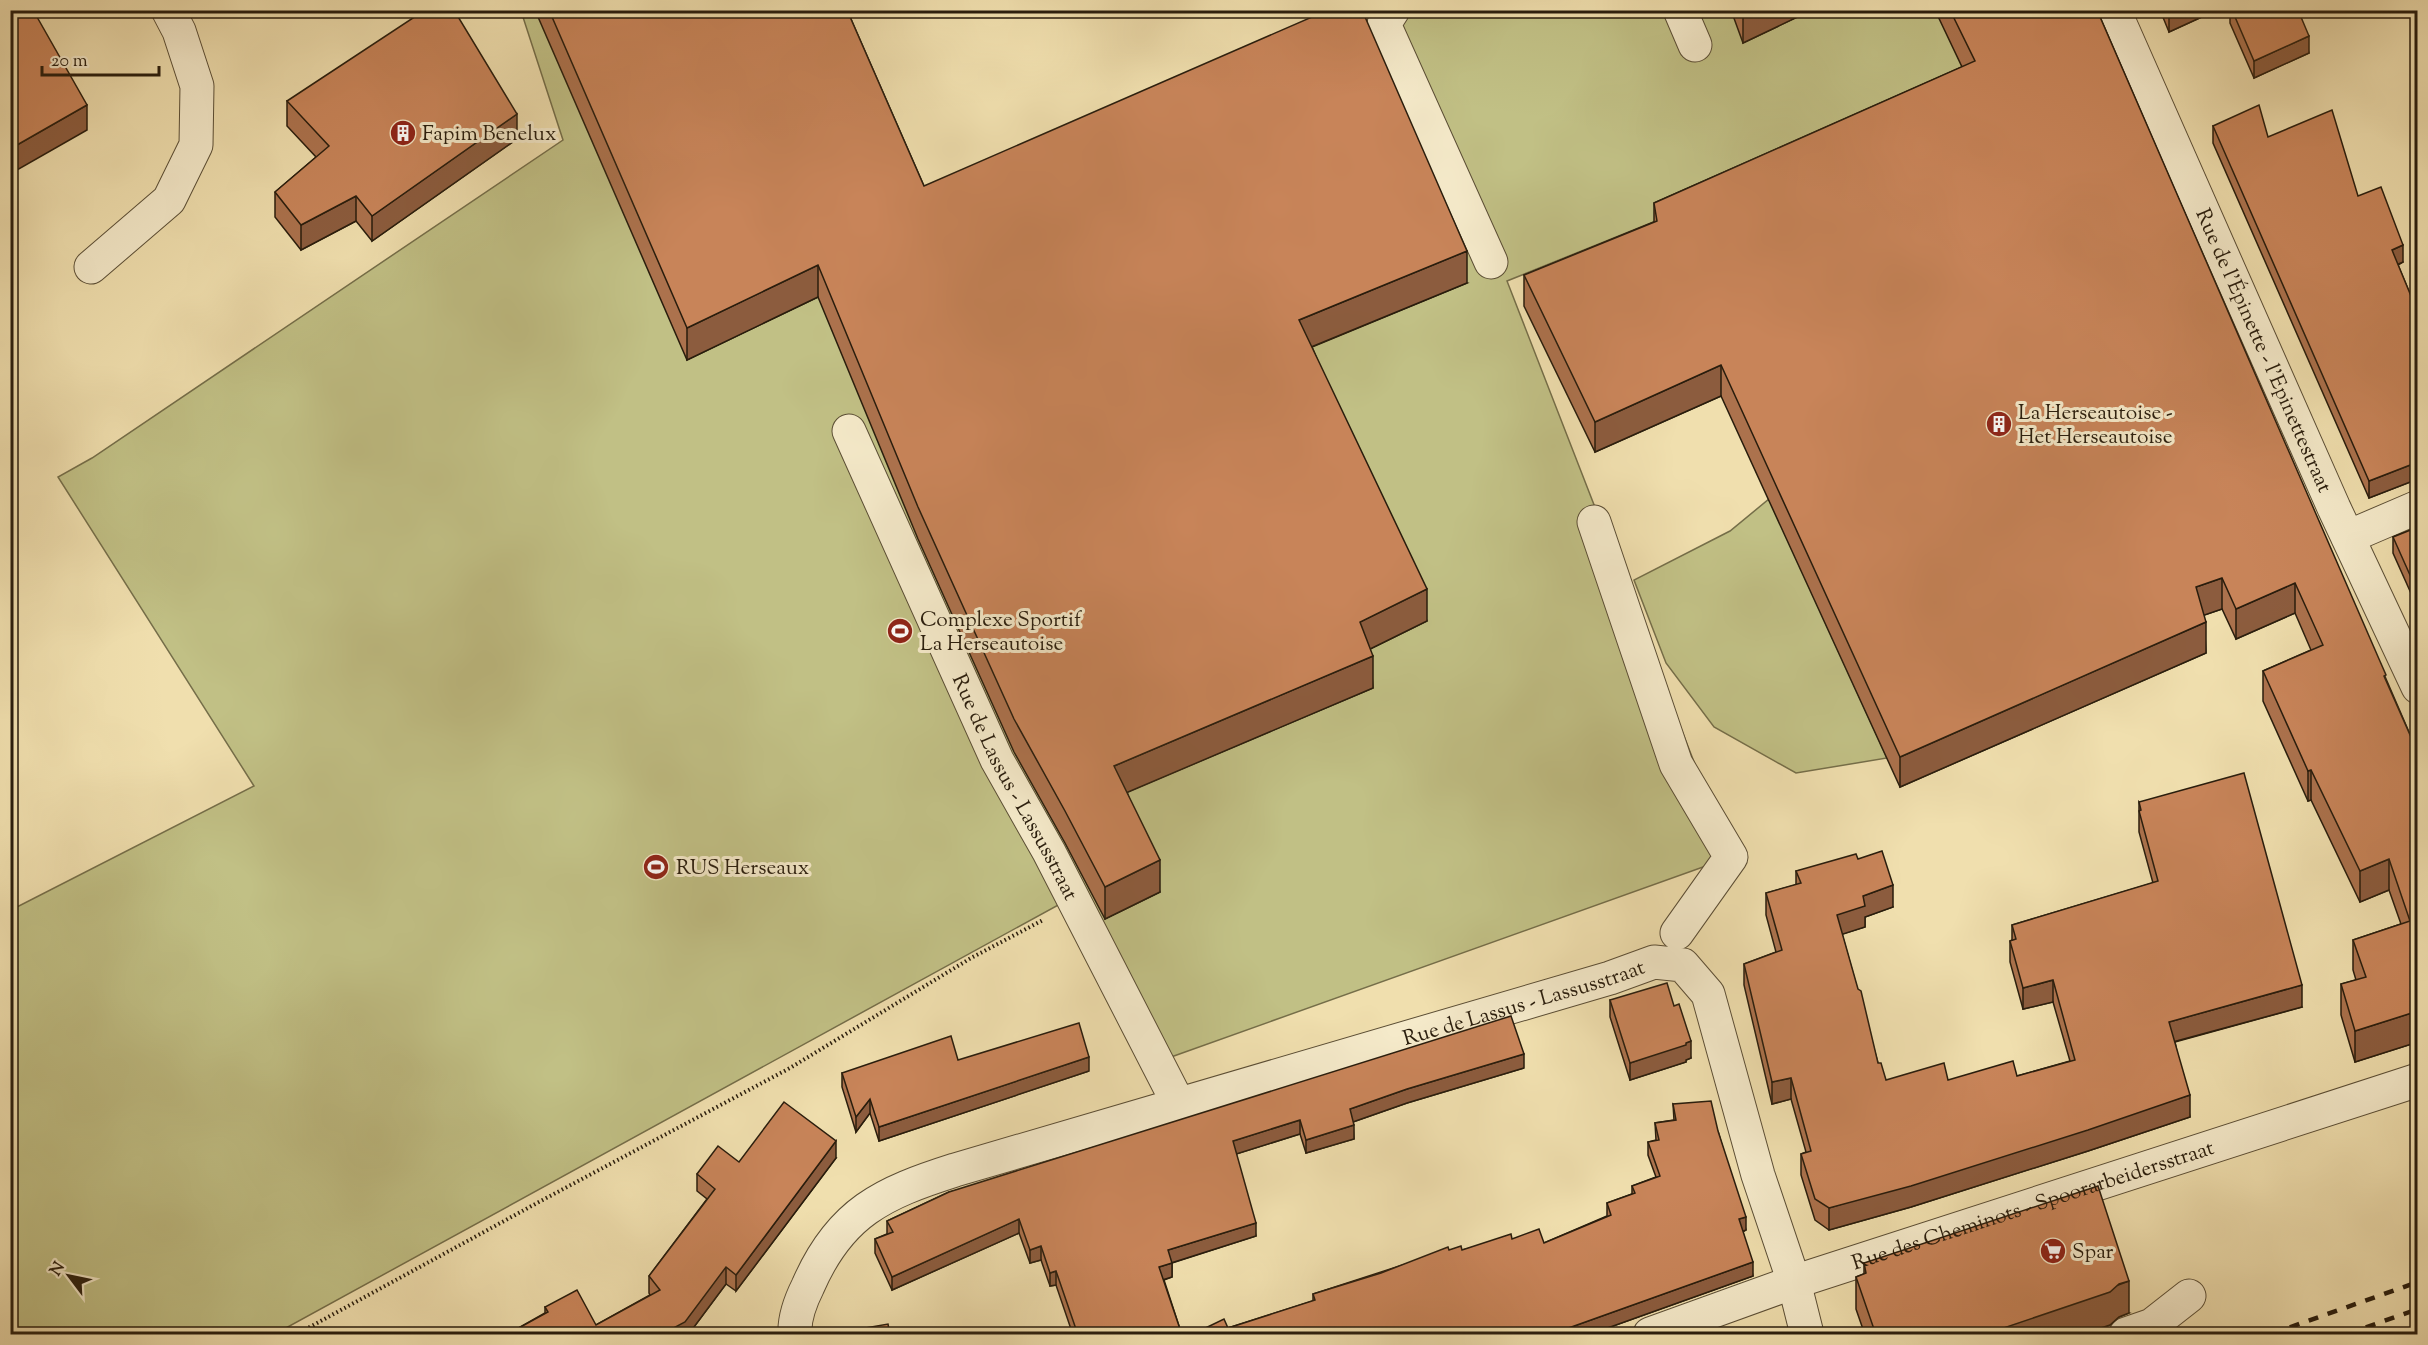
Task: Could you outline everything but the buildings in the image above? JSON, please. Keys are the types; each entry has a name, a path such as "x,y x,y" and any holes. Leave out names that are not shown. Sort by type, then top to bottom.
{"street":[{"path":"91,267 169,200 196,145 197,86 179,31 168,10"},
{"path":"1393,10 1384,24 1491,262"},
{"path":"1680,10 1695,45"},
{"name":"Rue de l'Épinette - l'Epinettestraat","path":"2114,10 2348,537 2418,687"},
{"name":"Rue de Lassus - Lassusstraat","path":"849,431 997,760 1049,852 1179,1105"},
{"path":"2348,537 2418,507"},
{"path":"1594,522 1676,765 1731,857 1677,933"},
{"name":"Rue de Lassus - Lassusstraat","path":"792,1332 803,1297 827,1250 842,1230 861,1213 899,1188 1610,978 1654,963 1683,965 1708,994 1758,1175 1794,1282 1807,1335"},
{"name":"Rue des Cheminots - Spoorarbeidersstraat","path":"1650,1335 1794,1282 2418,1080"},
{"path":"2126,1335 2152,1325 2189,1296"}],"path":[{"path":"297,1335 548,1197 790,1068 971,958 1075,904"},
{"path":"2392,1335 2418,1326"}],"shaded area":[{"name":"Complexe Sportif La Herseautoise","path":"521,11 848,11 924,217 1356,30 1369,11 2083,11 1975,92 1507,281 1731,857 1157,1062 1060,904 275,1334 11,1334 11,910 254,786 58,477 92,458 563,140"},
{"path":"1769,499 1887,758 1796,773 1714,727 1666,663 1634,580 1730,531"}],"railway":[{"path":"2271,1334 2418,1282"},
{"path":"2347,1334 2418,1309"}],"place":[{"name":"Fapim Benelux","path":"403,133"},
{"name":"La Herseautoise - Het Herseautoise","path":"1999,424"},
{"name":"Complexe Sportif La Herseautoise","path":"900,631"},
{"name":"RUS Herseaux","path":"656,867"},
{"name":"Spar","path":"2053,1251"}]}
